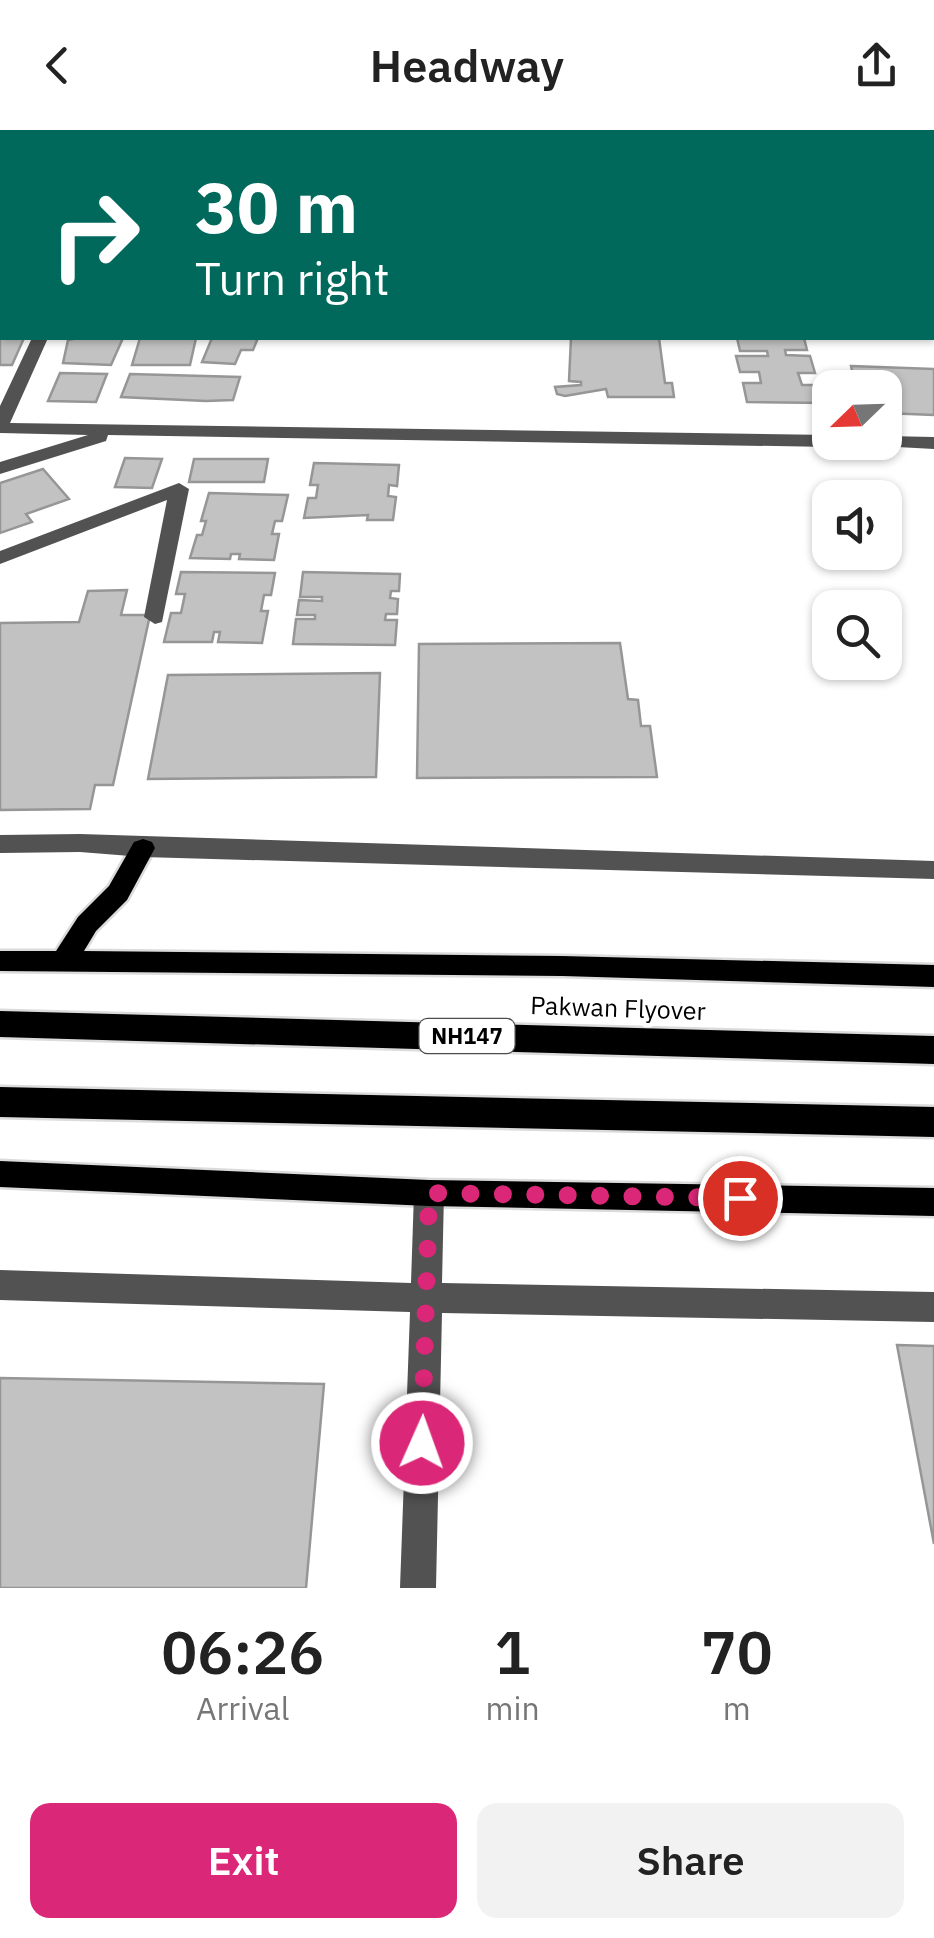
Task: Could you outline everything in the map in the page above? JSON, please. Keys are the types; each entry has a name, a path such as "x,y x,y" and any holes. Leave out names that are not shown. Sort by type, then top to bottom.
{"highway":[{"name":"Pakwan Flyover","path":"0,1024 934,1050"},
{"path":"0,1102 934,1122"}],"main road":[{"path":"62,964 87,924 118,892 143,848"},
{"path":"0,961 562,966 934,976"},
{"path":"0,1174 429,1193 934,1202"}],"street":[{"path":"39,340 0,426 812,441"},
{"path":"0,468 124,430"},
{"path":"902,442 934,443"},
{"path":"0,558 178,489 155,617"},
{"path":"0,844 80,843 143,848 934,870"},
{"path":"418,1588 429,1193"},
{"path":"0,1285 934,1307"}],"building":[{"path":"0,340 23,340 12,365 0,365"},
{"path":"68,340 122,340 111,365 63,363"},
{"path":"139,340 196,340 190,365 132,365"},
{"path":"211,340 257,340 253,350 241,350 235,364 202,362"},
{"path":"571,340 659,340 665,383 672,383 674,397 608,397 606,389 557,394 555,387 581,385 569,381"},
{"path":"737,340 804,340 807,350 785,350 786,355 810,356 814,370 798,373 802,385 812,385 812,403 747,402 743,383 761,383 759,372 740,372 736,356 768,356 767,351 740,351"},
{"path":"851,366 934,369 934,415 902,414 902,370 852,370"},
{"path":"60,373 107,374 96,402 48,401"},
{"path":"130,374 240,377 233,400 206,401 121,397"},
{"path":"125,458 162,459 152,488 115,487"},
{"path":"194,459 268,459 264,482 189,482"},
{"path":"314,463 399,465 397,486 389,485 388,496 396,497 393,520 367,520 368,515 304,518 308,498 316,498 318,485 310,485"},
{"path":"43,469 69,499 26,514 32,522 0,533 0,483"},
{"path":"209,493 288,495 282,521 275,521 272,534 279,534 274,560 239,559 240,554 231,554 230,559 190,558 197,535 202,535 206,521 201,521"},
{"path":"181,572 275,573 271,595 264,595 261,611 268,611 262,643 218,642 220,632 214,632 212,642 164,642 171,613 181,613 185,594 176,594"},
{"path":"303,572 400,574 399,591 391,591 390,598 398,599 397,614 386,614 385,620 397,620 395,645 293,644 296,619 315,619 315,615 297,615 299,600 322,601 322,597 300,597"},
{"path":"127,590 121,615 150,615 113,785 95,785 90,809 0,810 0,623 79,622 88,591"},
{"path":"620,643 628,699 638,700 641,726 650,726 657,777 417,778 419,644"},
{"path":"380,673 376,777 148,779 168,675"},
{"path":"897,1345 934,1346 934,1544"},
{"path":"0,1378 324,1384 306,1588 0,1588"}],"route":[{"path":"422,1443 429,1193 740,1198"}]}
